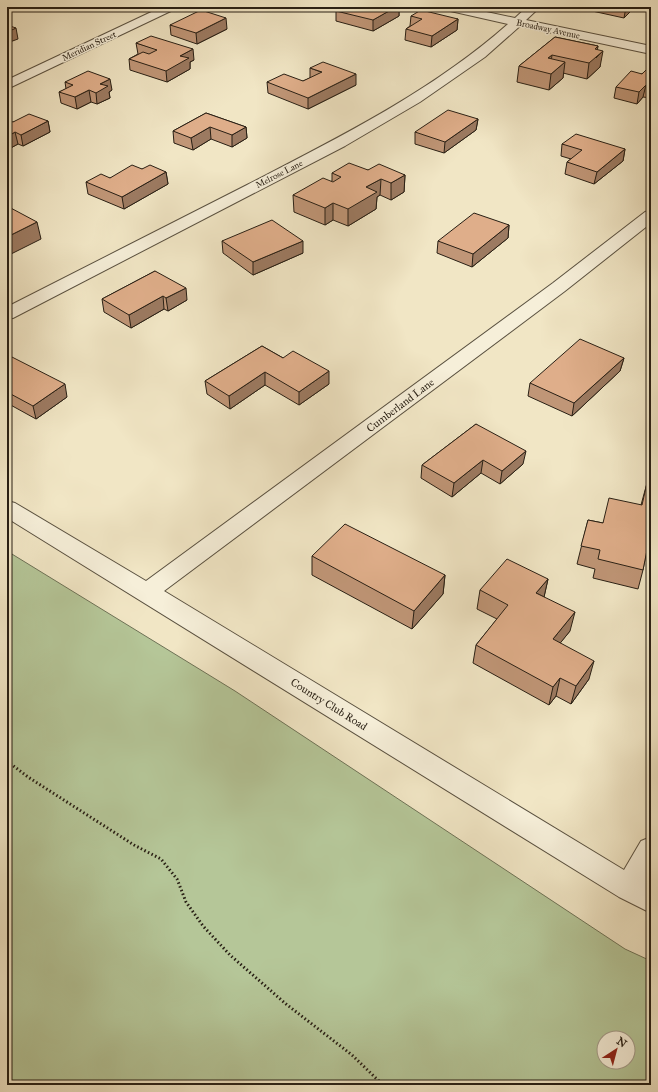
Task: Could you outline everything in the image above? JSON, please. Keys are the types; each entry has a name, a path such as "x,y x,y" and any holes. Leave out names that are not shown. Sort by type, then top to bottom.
{"street":[{"name":"Meridian Street","path":"7,85 171,7"},
{"name":"Broadway Avenue","path":"446,7 651,50"},
{"name":"Broadway Avenue","path":"502,7 532,10 651,38"},
{"name":"Melrose Lane","path":"7,314 340,143 415,99 481,54 532,10"},
{"name":"Cumberland Lane","path":"147,592 559,287 651,215"},
{"name":"Country Club Road","path":"7,508 640,893"},
{"path":"640,893 651,850"}],"path":[{"path":"7,760 28,777 134,845 161,859 177,879 186,902 203,926 230,955 286,1004 352,1055 383,1085"}],"green space":[{"path":"7,551 235,691 625,949 651,961 651,1085 7,1085"}],"building":[{"path":"343,7 396,7 373,20 336,11"},
{"path":"201,10 226,18 196,33 170,25"},
{"path":"421,10 458,19 432,36 406,29 422,19 411,16"},
{"path":"7,25 16,28 7,32"},
{"path":"151,36 193,49 180,56 189,58 166,71 129,59 143,52 149,54 157,50 136,43"},
{"path":"555,37 598,46 595,49 603,51 589,63 552,55 548,58 565,62 551,74 519,66"},
{"path":"323,62 356,74 308,98 267,82 284,74 303,81 322,72 310,68"},
{"path":"648,68 651,69 651,87 646,85 639,92 616,87 631,71 642,74"},
{"path":"88,71 110,79 100,84 108,86 96,93 89,90 75,97 59,92 73,85 65,82"},
{"path":"448,110 478,119 445,142 415,132"},
{"path":"206,113 246,127 232,135 210,127 191,138 173,131"},
{"path":"29,114 48,121 21,135 15,132 7,137 7,120 13,122"},
{"path":"576,134 625,149 597,172 567,162 582,150 562,144"},
{"path":"349,163 368,170 379,164 405,175 391,183 381,179 366,187 377,192 348,209 333,203 325,208 293,195 323,178 333,182 341,177 332,173"},
{"path":"132,165 142,169 150,165 166,172 122,197 86,182 101,174 110,178"},
{"path":"7,206 37,222 7,237"},
{"path":"474,213 509,225 473,254 438,241"},
{"path":"272,220 303,241 253,262 222,241"},
{"path":"155,271 186,288 166,298 163,296 129,315 102,299"},
{"path":"580,339 624,358 574,403 530,383"},
{"path":"262,346 283,358 293,351 329,371 299,392 265,372 229,396 205,381"},
{"path":"7,355 65,384 33,406 7,392"},
{"path":"476,424 526,451 502,471 483,460 454,483 422,465"},
{"path":"647,483 651,484 651,530 643,570 598,559 600,550 581,546 588,520 603,523 609,498 642,505"},
{"path":"345,524 445,575 414,611 312,556"},
{"path":"507,559 548,579 536,593 575,612 553,639 594,661 576,686 560,678 553,687 476,645 508,605 480,590"}]}
